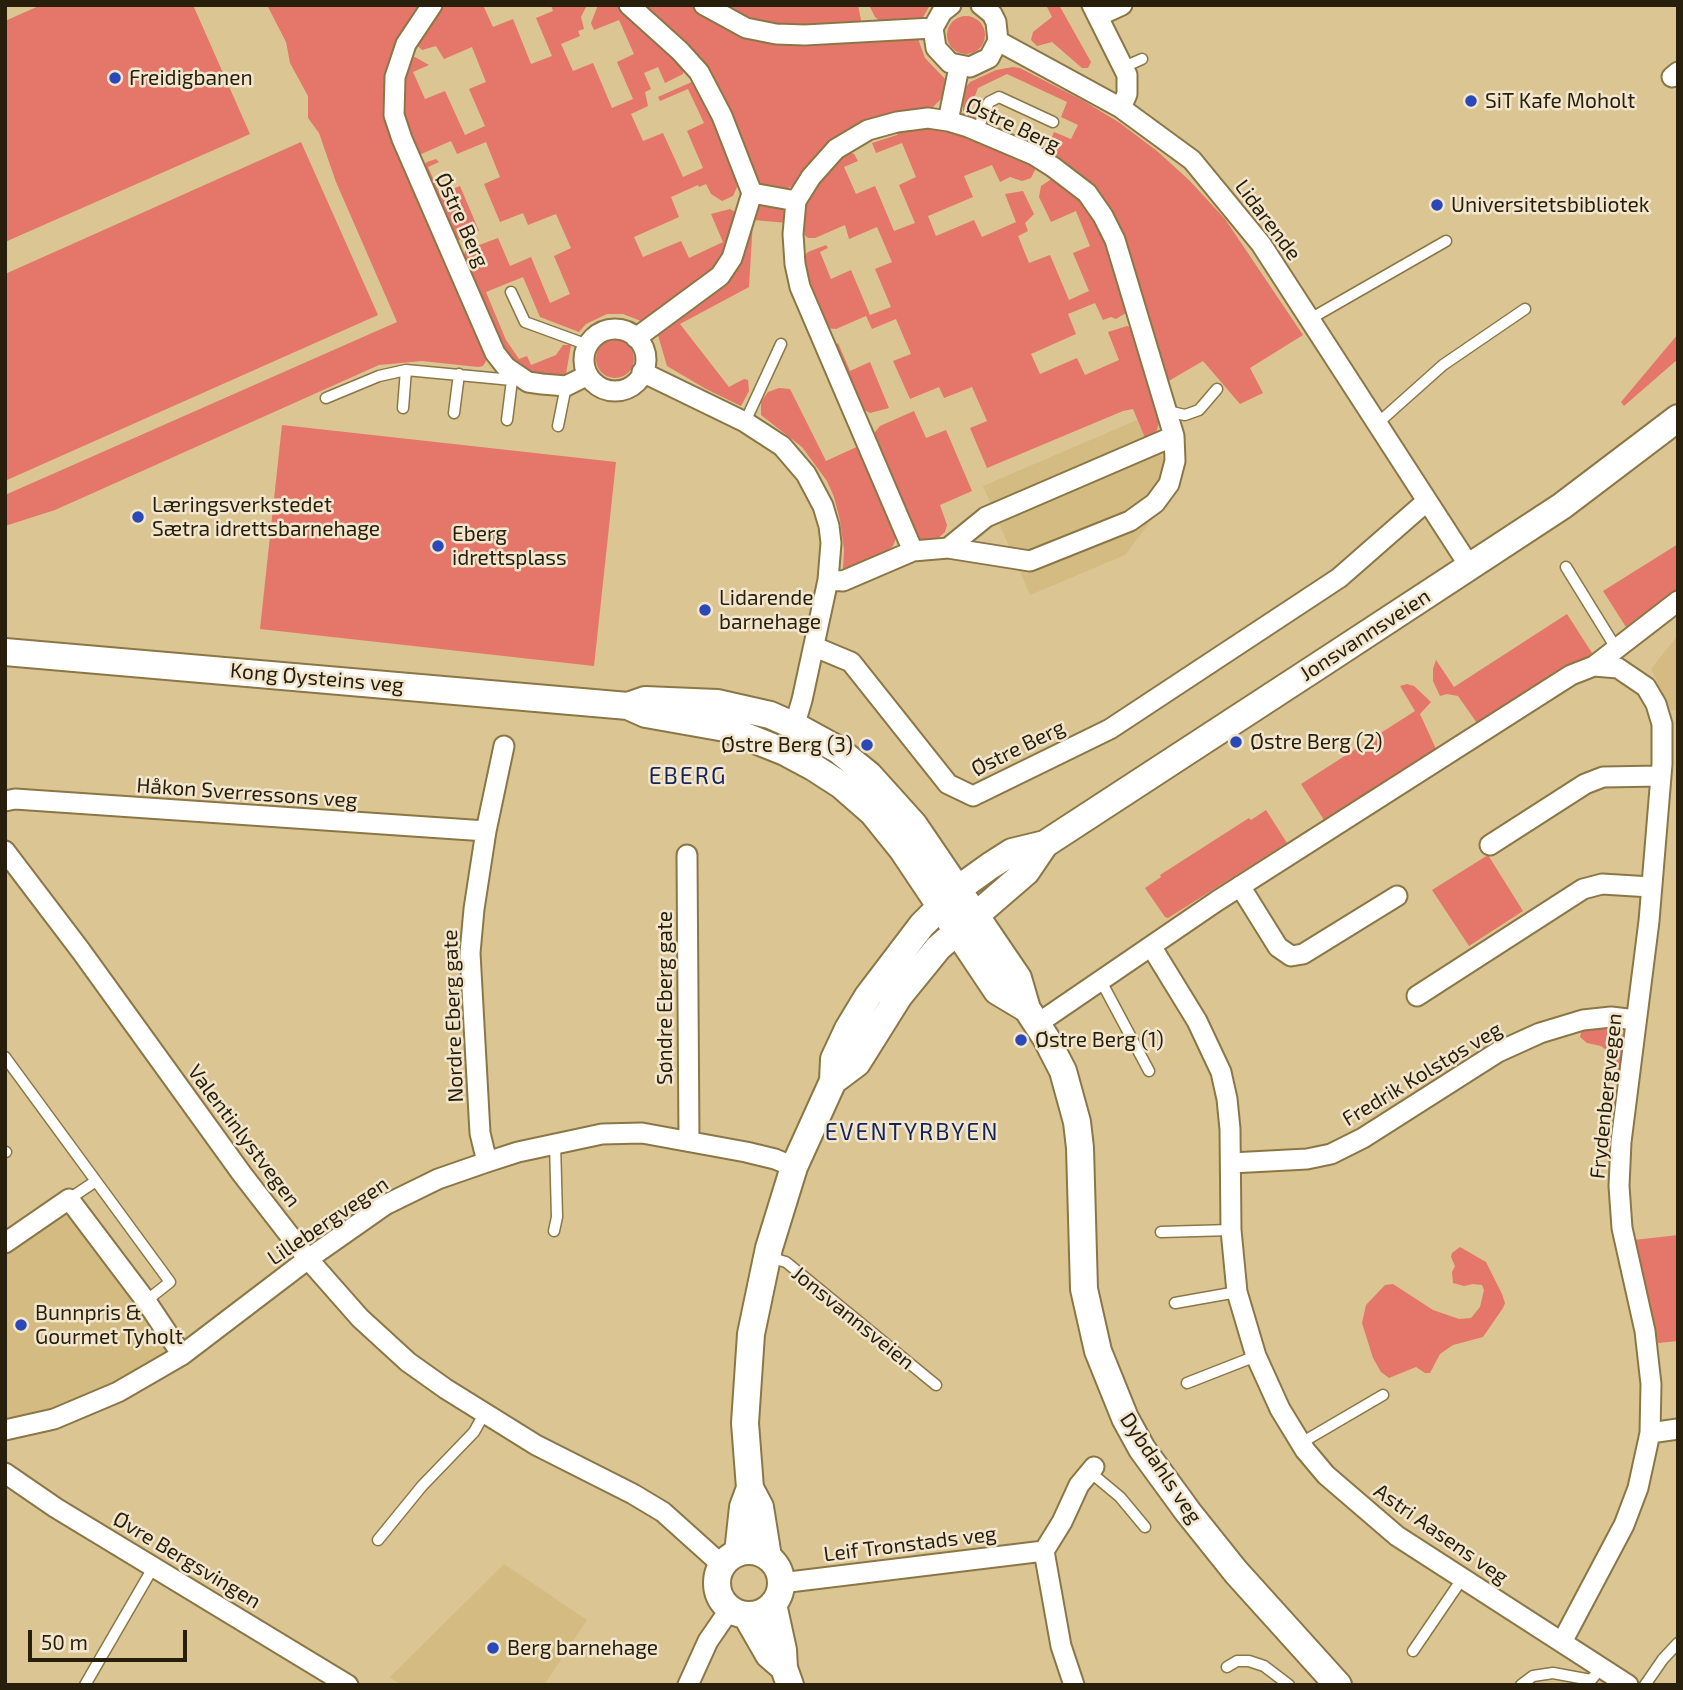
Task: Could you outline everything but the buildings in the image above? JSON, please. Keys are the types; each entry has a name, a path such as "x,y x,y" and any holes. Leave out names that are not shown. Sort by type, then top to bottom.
{"main road":[{"name":"Jonsvannsveien","path":"768,1557 760,1507 750,1488 745,1423 751,1334 767,1257 794,1167 833,1081 834,1059 861,1007 896,958 949,897 1013,852 1045,844 1470,567 1571,499 1678,418"},
{"name":"Kong Øysteins veg","path":"5,652 628,706 646,714 725,728 785,752 841,785 873,813 902,849 949,897"},
{"name":"Kong Øysteins veg","path":"628,706 645,699 718,703 770,715 837,750 889,795 914,825 949,897 966,922"},
{"name":"Jonsvannsveien","path":"833,1081 857,1063 899,996 938,948 1026,872 1045,844"},
{"name":"Dybdahls veg","path":"966,922 1018,978 1032,1017 1063,1071 1077,1122 1080,1147 1084,1289 1098,1352 1125,1418 1142,1449 1188,1512 1236,1572 1338,1685"},
{"name":"Jonsvannsveien","path":"730,1559 750,1488"},
{"path":"754,1551 768,1557 775,1564 787,1677 738,1612 723,1602 717,1584 730,1559 754,1551"},
{"path":"738,1612 758,1614 777,1593"}],"street":[{"name":"Østre Berg","path":"432,5 416,27 399,60 394,87 394,115 495,353 514,378"},
{"path":"629,5 699,72 722,116 752,194 732,258 720,276 636,338"},
{"path":"704,5 746,28 776,34 805,35 933,28"},
{"path":"951,5 942,12 933,28 936,48 942,57 959,67 980,64 989,58 998,41 996,22 992,14 981,5"},
{"path":"1121,108 1133,63 1095,11 1122,5"},
{"name":"Lidarende","path":"998,41 1121,108 1192,160 1261,244 1470,567"},
{"name":"Østre Berg","path":"948,121 959,67"},
{"name":"Østre Berg","path":"828,580 844,581 913,551 948,548 1030,561 1130,521 1155,503 1170,484 1175,461 1174,436 1115,240 1087,193 1034,155 977,131 948,121 928,118 897,122 857,135 836,149 822,162 796,201 793,234 800,287 913,551"},
{"path":"752,194 796,201"},
{"path":"620,329 636,338 644,350 642,372 632,384 617,390 600,387 588,375 584,358 595,335 620,329"},
{"path":"642,372 745,422 782,446 795,459 816,489 829,526 831,543 828,580 815,647 795,726 785,752"},
{"path":"514,378 566,386 588,375"},
{"path":"948,548 986,517 1174,436"},
{"name":"Østre Berg","path":"815,647 851,662 948,784 973,796 1110,729 1339,578 1427,501"},
{"path":"1032,1017 1101,981 1240,886 1571,675 1594,666 1678,601"},
{"name":"Frydenbergvegen","path":"1562,1642 1624,1525 1637,1488 1650,1433 1651,1384 1645,1331 1622,1228 1619,1186 1621,1142 1651,887 1662,724 1656,704 1636,679 1618,668 1594,666"},
{"name":"Nordre Eberg gate","path":"487,1162 480,1133 470,953 486,831 504,746"},
{"path":"1490,845 1585,784 1603,777 1660,776"},
{"name":"Håkon Sverressons veg","path":"5,801 15,799 486,831"},
{"name":"Valentinlystvegen","path":"5,851 242,1174 307,1259 360,1318 408,1362 484,1414 536,1445 633,1494 730,1559"},
{"name":"Søndre Eberg gate","path":"687,855 688,1141"},
{"path":"1417,996 1583,889 1602,884 1651,887"},
{"path":"1240,886 1278,947 1291,956 1303,954 1397,896"},
{"name":"Astri Aasens veg","path":"1151,946 1197,1021 1221,1072 1227,1099 1231,1230 1237,1292 1256,1356 1280,1409 1301,1443 1326,1475 1397,1536 1628,1685"},
{"name":"Fredrik Kolstøs veg","path":"1231,1163 1307,1159 1331,1154 1363,1138 1498,1052 1540,1033 1583,1020 1611,1017 1636,1020"},
{"name":"Lillebergvegen","path":"5,1430 54,1419 118,1392 182,1355 307,1259 385,1205 438,1179 487,1162 518,1152 602,1134 642,1133 765,1157 794,1167"},
{"path":"5,1242 69,1199 146,1301 182,1355"},
{"path":"1650,1433 1678,1429"},
{"path":"1074,1685 1061,1646 1044,1551 1062,1522 1079,1485 1092,1469"},
{"name":"Øvre Bergsvingen","path":"5,1473 56,1508 348,1685"},
{"name":"Leif Tronstads veg","path":"777,1593 1044,1551"},
{"path":"688,1685 708,1642 738,1612"}],"lane":[{"path":"977,131 989,102 999,97 1053,122"},
{"path":"1310,319 1446,241"},
{"path":"511,292 525,323 588,345"},
{"path":"1378,423 1443,365 1525,309"},
{"path":"745,422 781,344"},
{"path":"326,398 379,376 406,370 514,378 507,420"},
{"path":"403,408 406,370"},
{"path":"454,413 460,374"},
{"path":"558,426 566,386"},
{"path":"1166,411 1185,415 1199,410 1217,389"},
{"path":"1566,567 1616,648"},
{"path":"1101,981 1149,1071"},
{"path":"5,1057 170,1282 146,1301"},
{"path":"554,1231 557,1217 555,1143"},
{"path":"69,1199 96,1181"},
{"path":"1161,1232 1231,1230"},
{"name":"Jonsvannsveien","path":"767,1257 786,1262 936,1385"},
{"path":"1175,1303 1237,1292"},
{"path":"1186,1383 1256,1356"},
{"path":"1301,1443 1383,1395"},
{"path":"378,1540 422,1486 474,1432 484,1414"},
{"path":"1092,1469 1120,1497 1144,1527"},
{"path":"85,1685 154,1566"},
{"path":"1413,1651 1462,1578"},
{"path":"1645,1685 1678,1643"},
{"path":"1227,1667 1237,1661 1249,1661 1264,1666 1289,1685"},
{"path":"1521,1685 1533,1676 1553,1673 1591,1680 1601,1668"}],"shaded area":[{"name":"Freidigbanen","path":"41,5 193,5 250,134 5,242 5,21"},
{"path":"267,5 420,5 405,26 390,63 386,88 487,356 486,361 483,366 478,367 422,361 379,365 55,510 5,526 5,495 397,322 336,182 319,133 308,118 308,96 290,63 286,42"},
{"path":"442,5 483,5 493,27 513,19 531,64 552,56 536,18 553,11 551,5 587,5 581,17 584,29 578,31 580,36 561,44 573,71 593,63 612,108 633,99 617,62 634,54 619,20 594,30 591,23 598,5 619,5 680,61 684,68 683,74 665,83 658,67 644,73 651,89 645,92 648,106 631,114 643,141 663,133 683,177 703,168 687,131 704,123 688,89 660,101 658,97 694,81 701,86 736,174 737,187 733,196 722,201 711,194 706,184 699,187 698,185 671,197 679,217 634,237 643,257 681,241 689,258 723,242 711,214 730,209 737,217 731,245 715,271 646,321 623,314 607,314 586,324 579,332 540,317 523,277 486,292 506,340 519,359 527,356 531,365 556,355 563,345 571,345 566,374 537,377 516,365 505,354 463,256 466,250 498,238 510,266 531,257 550,303 570,294 554,256 571,248 556,214 528,225 523,213 500,222 484,184 500,177 486,142 457,154 451,141 419,155 403,113 403,77 411,58 415,57 429,65 413,72 425,99 445,91 465,135 485,126 469,89 486,82 472,47 444,59 436,46 422,50 416,44"},
{"path":"639,5 694,5 706,15 731,28 917,36 925,58 947,81 941,99 930,110 897,115 793,186 786,189 767,187 754,179 730,118"},
{"path":"715,5 858,5 861,20 859,23 786,29 763,26"},
{"path":"869,5 930,5 922,19 880,21"},
{"path":"1046,5 1059,5 1091,62 1088,68 1082,68 1052,42 1037,46 1031,40 1033,32 1052,17"},
{"path":"966,16 979,22 985,35 979,48 966,54 953,48 947,35 953,22"},
{"path":"1020,68 1084,101 1120,123 1189,180 1225,219 1303,335 1250,368 1263,393 1240,404 1203,361 1167,382 1127,254 1038,151 1041,145 1047,148 1054,132 1071,139 1078,125 1061,117 1067,102 1007,74 978,88 969,111 975,115 973,119 963,111 963,91 970,82 996,70"},
{"path":"932,127 976,138 1033,164 1035,170 1031,178 1022,181 1010,177 1000,182 992,165 964,176 973,197 928,216 936,236 974,220 982,237 1016,222 1005,194 1023,191 1034,214 1025,223 1028,231 1018,236 1029,263 1050,255 1069,300 1089,291 1073,253 1090,246 1076,211 1051,222 1039,197 1041,186 1050,180 1056,180 1072,189 1106,235 1128,306 1126,313 1116,319 1111,317 1103,320 1095,303 1068,314 1076,334 1031,354 1040,374 1077,358 1085,375 1119,360 1108,332 1127,326 1136,330 1160,418 1157,430 1152,435 1145,438 1133,409 1123,411 987,468 970,428 987,421 972,387 944,398 939,387 910,399 893,361 911,354 896,319 872,329 866,316 836,329 826,328 810,295 802,258 808,252 826,245 828,248 820,252 831,279 851,270 870,315 891,307 875,269 892,262 877,227 849,239 845,225 815,238 808,238 801,232 803,211 813,183 847,151 854,154 858,161 844,167 856,194 875,186 894,231 915,223 899,185 916,177 902,143 876,153 872,143 897,135 897,130"},
{"path":"301,142 378,315 7,480 5,274"},
{"path":"436,159 439,162 428,167 440,194 460,186 479,231 456,241 423,166"},
{"path":"757,205 780,205 788,223 753,220 749,287 680,324 729,387 744,379 748,380 749,391 741,406 667,366 657,332 725,280"},
{"path":"1678,334 1678,359 1624,406 1621,402"},
{"path":"615,340 628,346 634,359 628,372 615,378 602,372 596,359 602,346"},
{"path":"838,343 850,371 870,362 889,408 870,413 859,407 834,347"},
{"path":"779,388 790,389 826,461 861,445 898,533 893,546 879,558 843,569 844,550 840,520 827,481 802,447 761,415 761,402 768,392"},
{"path":"914,411 926,438 946,430 972,491 940,505 947,525 945,532 935,541 920,541 913,533 875,443 875,432 880,426"},
{"path":"1137,420 1145,438 1152,435 1176,488 1125,555 1030,595 983,486"},
{"name":"Eberg idrettsplass","path":"282,425 616,462 594,666 260,629"},
{"path":"1678,544 1678,593 1626,627 1603,591"},
{"path":"1567,614 1592,653 1587,658 1561,668 1477,723 1458,696 1440,696 1433,681 1436,660 1454,687"},
{"path":"1678,635 1678,710 1671,710 1651,669"},
{"path":"1400,686 1414,686 1431,702 1420,714 1436,749 1324,820 1301,784 1415,711"},
{"path":"1266,810 1287,843 1168,918 1165,917 1145,888 1161,877 1160,875"},
{"path":"1488,855 1523,911 1469,946 1432,890"},
{"path":"1604,1025 1616,1027 1622,1033 1625,1044 1622,1068 1617,1070 1606,1050 1587,1043 1580,1037 1582,1029"},
{"path":"69,1199 182,1355 5,1430 5,1243"},
{"path":"1678,1235 1678,1341 1658,1343 1634,1240"},
{"path":"1460,1247 1486,1262 1502,1294 1505,1303 1503,1308 1483,1337 1453,1345 1440,1354 1430,1373 1416,1367 1389,1378 1381,1372 1373,1358 1362,1323 1366,1305 1385,1285 1393,1284 1433,1310 1459,1319 1471,1318 1480,1307 1484,1290 1482,1285 1464,1286 1453,1283 1452,1272 1455,1266 1451,1257"},
{"name":"Berg barnehage","path":"504,1564 587,1620 544,1685 401,1685 390,1677"}],"place":[{"name":"Freidigbanen","path":"115,78"},
{"name":"SiT Kafe Moholt","path":"1471,101"},
{"name":"Universitetsbibliotek","path":"1437,205"},
{"name":"Læringsverkstedet Sætra idrettsbarnehage","path":"138,517"},
{"name":"Eberg idrettsplass","path":"438,546"},
{"name":"Lidarende barnehage","path":"705,610"},
{"name":"Østre Berg (2)","path":"1236,742"},
{"name":"Østre Berg (3)","path":"867,745"},
{"name":"Østre Berg (1)","path":"1021,1040"},
{"name":"Bunnpris & Gourmet Tyholt","path":"21,1325"},
{"name":"Berg barnehage","path":"493,1648"}],"district":[{"name":"EBERG","path":"688,776"},
{"name":"EVENTYRBYEN","path":"912,1132"}]}
